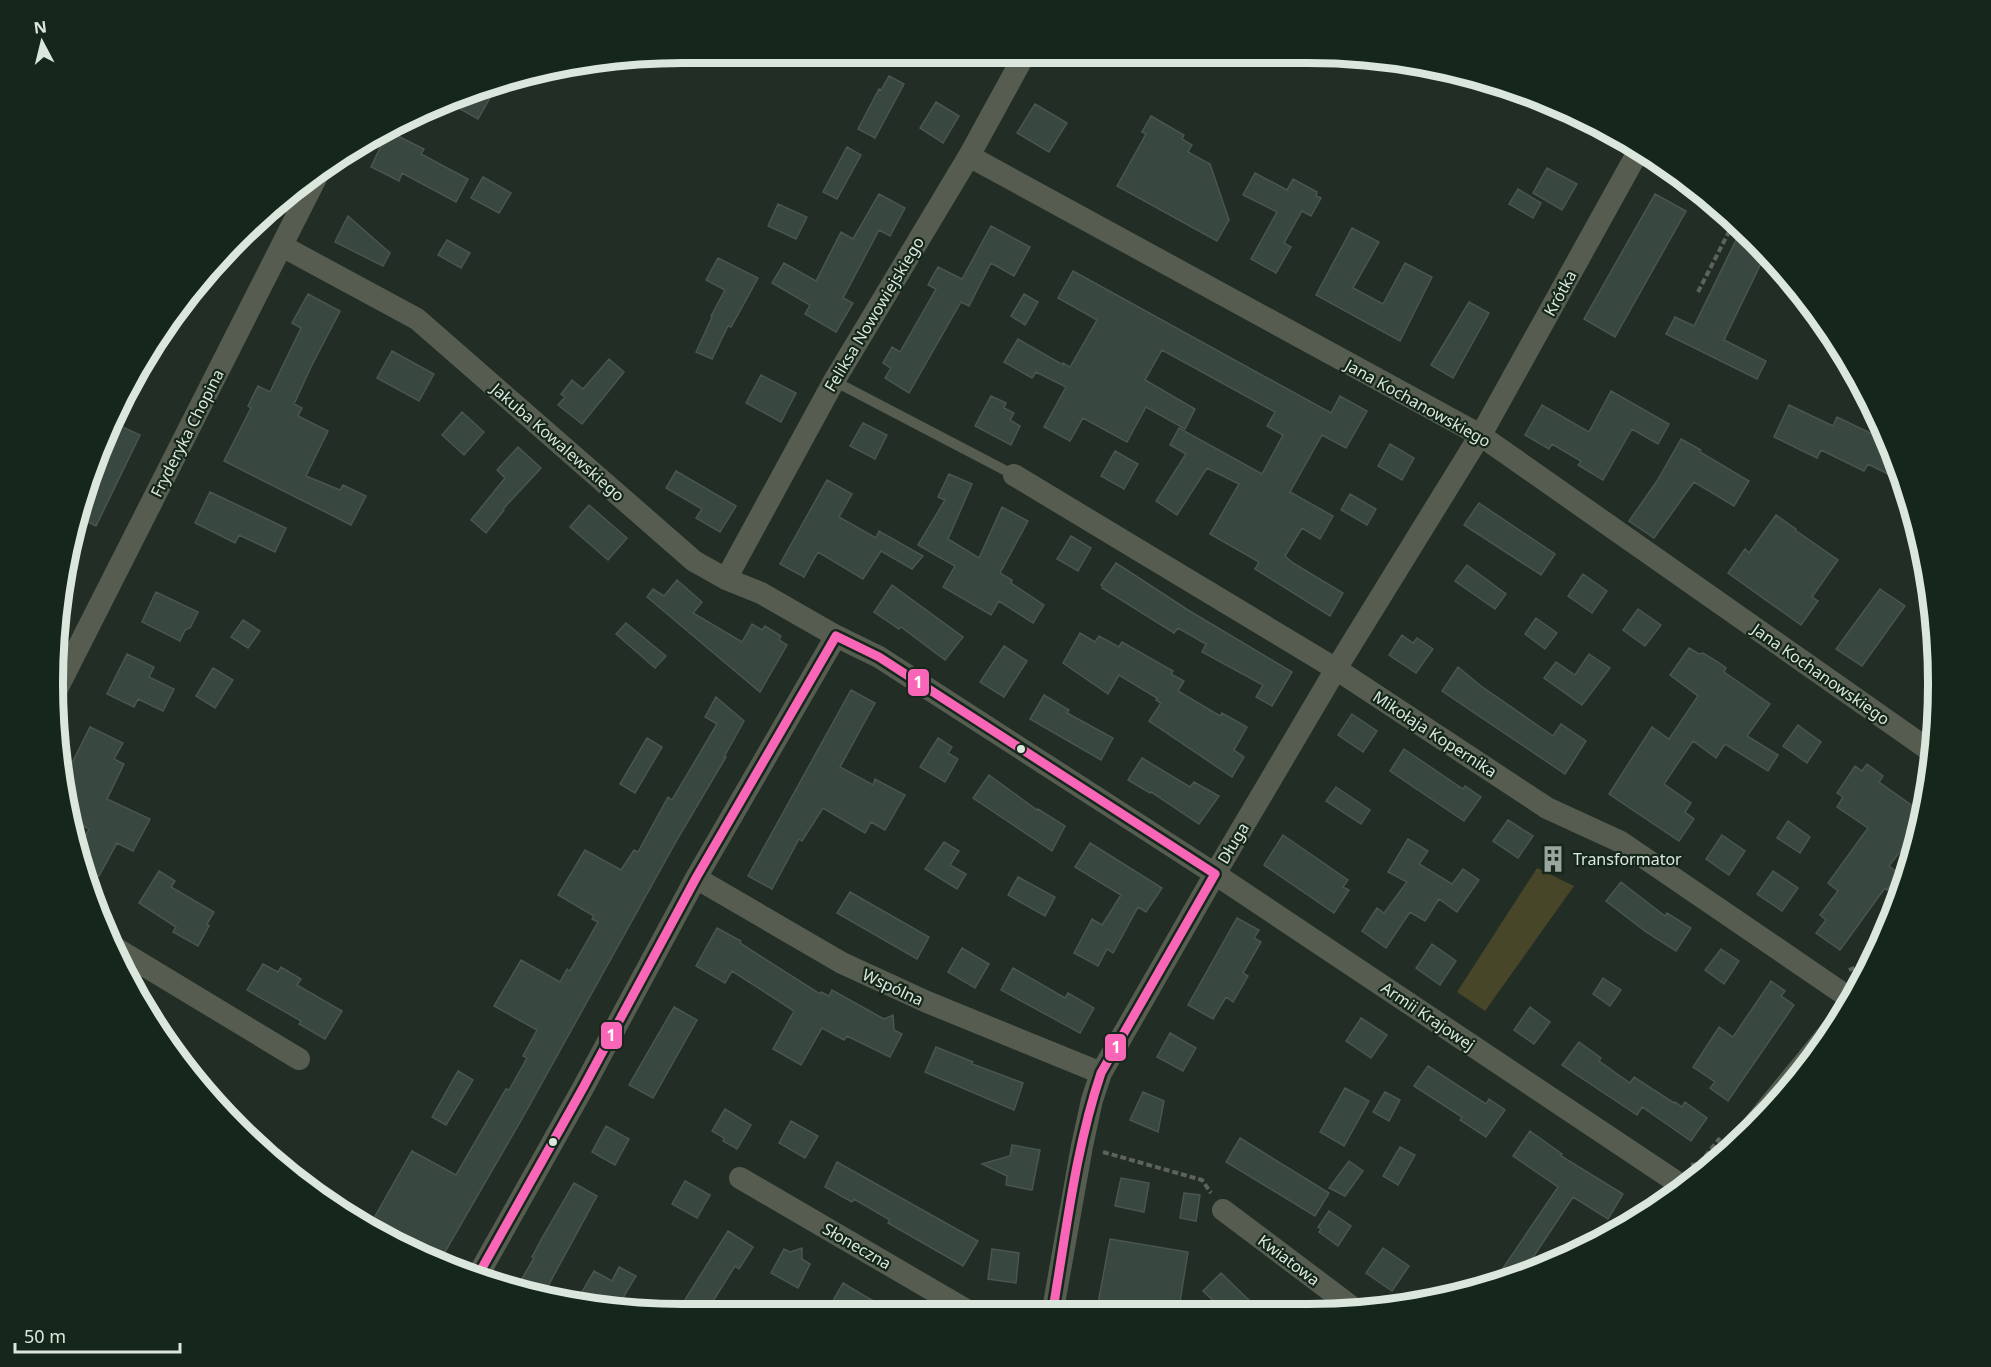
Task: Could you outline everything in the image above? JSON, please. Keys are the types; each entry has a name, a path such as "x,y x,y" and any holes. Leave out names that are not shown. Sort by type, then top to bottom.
{"street":[{"name":"Feliksa Nowowiejskiego","path":"726,579 834,381 969,156 1020,63"},
{"name":"Jana Kochanowskiego","path":"969,156 1480,435 1925,747"},
{"name":"Krótka","path":"1480,435 1635,157"},
{"name":"Fryderyka Chopina","path":"63,677 311,187"},
{"name":"Jakuba Kowalewskiego","path":"282,246 417,319 694,561 726,579 761,593 836,636"},
{"name":"Długa","path":"1054,1304 1082,1146 1092,1100 1101,1073 1336,669 1480,435"},
{"name":"Mikołaja Kopernika","path":"1014,475 1336,669 1547,808 1621,842 1845,995"},
{"name":"Armii Krajowej","path":"836,636 879,657 1215,874 1676,1182"},
{"path":"481,1270 583,1088 696,878 836,636"},
{"name":"Wspólna","path":"696,878 842,963 927,1002 1101,1073"},
{"path":"125,954 299,1059"},
{"name":"Słoneczna","path":"740,1178 958,1304"},
{"name":"Kwiatowa","path":"1222,1210 1347,1303"}],"lane":[{"path":"834,381 1014,475"}],"path":[{"path":"1698,291 1730,230"},
{"path":"1082,1146 1202,1180 1222,1210"}],"shaded area":[{"path":"1537,868 1574,886 1485,1011 1457,992"}],"building":[{"path":"889,76 904,84 875,138 858,129 879,89 881,90"},
{"path":"489,95 491,96 478,119 456,106"},
{"path":"936,102 959,116 943,143 920,128"},
{"path":"1035,104 1067,123 1049,152 1017,133"},
{"path":"1151,116 1184,135 1182,139 1192,145 1188,152 1210,164 1229,220 1217,241 1117,186 1146,134 1142,132"},
{"path":"395,134 424,149 421,154 468,179 456,202 402,173 399,181 371,167 384,140"},
{"path":"847,147 861,155 837,199 823,192"},
{"path":"1547,168 1577,184 1562,210 1533,193"},
{"path":"1255,173 1287,190 1293,179 1317,192 1316,196 1321,198 1311,216 1302,211 1284,243 1291,247 1276,273 1251,259 1277,212 1243,195"},
{"path":"483,177 511,193 499,213 471,198"},
{"path":"1518,189 1541,203 1533,218 1509,204"},
{"path":"879,194 905,208 890,236 879,230 843,298 853,303 836,332 805,314 810,305 772,283 784,263 816,281 841,232 853,239"},
{"path":"1655,194 1686,211 1615,337 1584,319"},
{"path":"778,204 807,217 796,239 768,226"},
{"path":"348,216 390,253 383,266 335,242"},
{"path":"991,226 1030,247 1014,276 991,263 969,306 961,302 909,393 885,378 891,368 883,363 892,347 900,352 936,289 928,285 938,267 962,279"},
{"path":"1352,228 1379,242 1353,288 1383,304 1405,263 1432,277 1400,341 1316,295"},
{"path":"1738,237 1762,261 1724,340 1766,361 1757,379 1666,334 1675,317 1694,326"},
{"path":"447,240 470,253 461,268 438,255"},
{"path":"718,258 758,278 731,327 728,326 712,359 696,352 725,290 706,280"},
{"path":"1073,271 1331,413 1340,396 1367,411 1346,448 1322,435 1290,492 1333,516 1320,539 1302,528 1285,556 1343,593 1330,616 1255,569 1259,562 1210,534 1239,484 1207,468 1177,515 1156,501 1186,454 1170,445 1179,428 1262,474 1283,435 1267,426 1275,412 1162,350 1145,380 1195,409 1185,429 1146,407 1127,442 1083,418 1070,441 1044,427 1066,387 1036,372 1032,378 1004,362 1018,339 1070,367 1097,320 1058,298"},
{"path":"308,294 340,311 294,404 302,408 298,416 328,431 306,476 340,490 343,485 366,496 351,525 224,461 251,408 248,406 258,386 270,392 301,328 292,323"},
{"path":"1024,294 1038,302 1025,325 1011,316"},
{"path":"1469,302 1489,313 1453,378 1431,365"},
{"path":"392,351 434,374 419,401 377,378"},
{"path":"609,359 624,372 582,424 558,405 565,397 561,394 572,380 583,389"},
{"path":"761,375 796,393 781,422 746,403"},
{"path":"1611,391 1669,424 1658,444 1632,429 1603,480 1578,465 1581,461 1552,444 1549,449 1525,435 1542,405 1589,432"},
{"path":"991,396 1006,403 1004,408 1014,413 1010,420 1020,426 1011,445 975,426"},
{"path":"1789,405 1833,426 1837,417 1876,436 1892,476 1868,464 1864,471 1821,450 1817,458 1774,437"},
{"path":"462,412 484,432 464,455 442,435"},
{"path":"863,423 887,435 875,459 850,446"},
{"path":"119,425 140,435 96,526 85,520 96,484"},
{"path":"1681,439 1749,481 1734,506 1694,482 1654,538 1629,521 1657,481"},
{"path":"1390,444 1414,458 1402,480 1378,466"},
{"path":"518,447 541,468 503,509 486,533 471,520 505,478 497,470"},
{"path":"1115,451 1138,464 1124,489 1101,476"},
{"path":"676,471 736,506 720,532 696,518 702,509 666,488"},
{"path":"949,474 972,484 948,539 979,558 1002,507 1028,521 1000,573 1044,605 1033,623 999,601 991,615 943,587 955,566 918,545 945,500 938,497"},
{"path":"827,480 852,494 839,517 876,538 879,531 923,556 912,569 881,551 863,579 818,552 804,577 780,564"},
{"path":"210,492 286,528 275,552 239,535 235,543 195,523"},
{"path":"1350,494 1376,509 1367,525 1341,510"},
{"path":"1479,503 1555,554 1541,575 1464,525"},
{"path":"589,505 627,538 608,560 570,527"},
{"path":"1776,515 1838,560 1812,597 1818,601 1801,625 1728,573 1745,549 1749,553"},
{"path":"1071,536 1091,548 1078,571 1057,559"},
{"path":"1116,563 1188,610 1292,672 1272,706 1256,697 1263,685 1202,652 1206,644 1178,628 1174,633 1102,588 1101,585"},
{"path":"1467,565 1506,594 1495,609 1455,581"},
{"path":"1583,574 1607,591 1592,613 1568,596"},
{"path":"677,580 702,602 693,613 742,642 752,624 762,630 765,626 781,636 779,640 787,645 760,692 647,597 653,589 664,596"},
{"path":"892,585 963,637 945,660 901,627 899,629 874,612"},
{"path":"1880,589 1905,606 1862,666 1836,649"},
{"path":"156,592 198,612 180,641 142,622"},
{"path":"1638,609 1661,625 1645,646 1623,630"},
{"path":"1536,618 1557,633 1545,649 1525,634"},
{"path":"243,620 260,631 248,648 231,637"},
{"path":"626,623 666,656 655,668 616,634"},
{"path":"1080,633 1095,642 1099,636 1119,647 1122,642 1173,671 1171,674 1184,681 1178,691 1220,716 1222,713 1247,727 1234,750 1244,757 1232,777 1149,721 1161,703 1156,700 1157,698 1119,675 1108,694 1063,663"},
{"path":"1402,635 1413,643 1417,638 1433,649 1416,673 1389,655"},
{"path":"1004,646 1027,661 1004,697 980,682"},
{"path":"1689,648 1718,662 1726,668 1724,672 1770,704 1747,736 1778,755 1768,771 1725,744 1716,758 1693,741 1664,784 1691,803 1685,812 1694,819 1679,841 1609,794 1652,727 1669,739 1698,696 1670,675"},
{"path":"127,654 154,667 149,677 174,689 163,711 138,699 134,707 107,694"},
{"path":"1589,654 1610,668 1582,705 1544,678 1556,662 1575,675"},
{"path":"1458,667 1481,686 1553,736 1561,724 1586,741 1565,774 1442,691"},
{"path":"213,668 233,680 215,708 196,696"},
{"path":"851,690 875,703 840,767 873,785 875,779 905,795 885,830 871,822 865,833 823,808 802,841 799,839 772,889 748,876"},
{"path":"1044,695 1069,710 1067,713 1113,738 1101,760 1030,719"},
{"path":"716,697 744,721 724,757 726,757 443,1256 409,1240 410,1238 374,1218 412,1151 456,1175 506,1089 509,1090 527,1058 523,1056 537,1030 494,1006 521,960 560,982 567,969 570,971 598,922 592,919 594,916 558,895 585,850 621,870 634,850 638,852 668,797 672,800 717,724 705,717"},
{"path":"1352,714 1377,731 1363,752 1338,735"},
{"path":"1798,725 1821,742 1807,763 1783,746"},
{"path":"90,727 123,743 114,759 124,764 107,799 150,819 133,851 117,843 99,876 93,873 84,844 83,840 89,829 79,824 69,769"},
{"path":"647,738 662,747 635,793 620,784"},
{"path":"938,738 952,747 948,753 958,759 945,782 920,767"},
{"path":"1404,749 1463,789 1465,786 1481,797 1464,821 1390,771"},
{"path":"1142,758 1190,787 1194,782 1219,796 1199,824 1151,792 1128,780"},
{"path":"1867,764 1883,776 1879,782 1915,808 1908,842 1889,866 1898,873 1897,877 1887,890 1885,888 1840,950 1816,933 1826,920 1820,915 1838,891 1828,883 1868,828 1837,807 1843,797 1837,793 1855,766 1862,771"},
{"path":"989,775 1037,810 1065,826 1052,851 973,798"},
{"path":"1336,787 1370,810 1361,824 1326,801"},
{"path":"1508,820 1533,836 1518,858 1493,841"},
{"path":"1788,821 1810,837 1800,853 1777,838"},
{"path":"1283,835 1348,880 1343,887 1349,890 1334,913 1264,865"},
{"path":"1722,835 1745,851 1729,875 1706,859"},
{"path":"1408,839 1428,851 1419,864 1452,884 1463,869 1479,880 1457,912 1439,899 1425,921 1410,912 1386,948 1362,931 1377,908 1384,913 1407,882 1388,872"},
{"path":"944,842 959,851 950,865 966,874 957,889 925,869"},
{"path":"1090,843 1162,888 1146,912 1138,907 1113,953 1107,949 1098,966 1074,953 1092,919 1102,925 1121,895 1075,867"},
{"path":"159,871 175,881 171,887 214,912 198,946 173,932 176,927 139,903"},
{"path":"1773,871 1798,888 1782,911 1757,894"},
{"path":"1018,877 1055,897 1045,916 1008,895"},
{"path":"1621,882 1665,916 1667,913 1691,928 1676,951 1646,932 1606,901"},
{"path":"850,892 929,937 917,959 837,913"},
{"path":"1237,918 1259,930 1254,938 1261,942 1243,973 1248,976 1233,1002 1226,997 1213,1019 1188,1005"},
{"path":"717,928 741,941 740,943 820,994 821,992 829,996 832,990 884,1019 893,1015 894,1030 902,1034 890,1057 847,1036 844,1040 822,1028 801,1065 773,1049 794,1011 732,971 725,983 696,966"},
{"path":"1432,944 1456,961 1440,985 1416,968"},
{"path":"962,948 989,964 975,988 948,972"},
{"path":"1721,949 1739,961 1724,984 1705,970"},
{"path":"263,964 278,972 281,967 301,979 297,985 342,1011 325,1039 299,1024 301,1021 247,990"},
{"path":"1013,968 1065,998 1068,993 1094,1008 1080,1033 1001,990"},
{"path":"1603,978 1621,990 1610,1006 1593,994"},
{"path":"1771,981 1785,991 1781,996 1794,1005 1728,1101 1710,1088 1715,1082 1693,1067 1719,1027 1733,1037"},
{"path":"674,1007 697,1020 653,1098 629,1085"},
{"path":"1530,1007 1550,1022 1534,1044 1514,1030"},
{"path":"1361,1018 1387,1035 1371,1058 1346,1041"},
{"path":"1170,1033 1196,1048 1183,1071 1157,1057"},
{"path":"1579,1042 1601,1058 1599,1061 1630,1083 1634,1077 1682,1107 1685,1102 1707,1118 1691,1141 1642,1107 1637,1115 1562,1065"},
{"path":"936,1047 973,1062 972,1064 1023,1083 1014,1110 925,1072"},
{"path":"1428,1066 1486,1104 1489,1099 1505,1110 1486,1137 1460,1120 1462,1117 1414,1086"},
{"path":"458,1071 473,1080 446,1125 432,1117"},
{"path":"1345,1088 1369,1101 1344,1146 1320,1132"},
{"path":"1143,1092 1164,1101 1158,1132 1130,1120"},
{"path":"1385,1092 1400,1100 1389,1121 1373,1112"},
{"path":"725,1109 751,1125 737,1149 712,1131"},
{"path":"791,1121 818,1136 805,1158 779,1143"},
{"path":"606,1126 629,1139 615,1165 592,1152"},
{"path":"1530,1131 1562,1154 1561,1156 1623,1194 1608,1219 1573,1197 1529,1263 1500,1273 1558,1187 1513,1156"},
{"path":"1240,1138 1329,1193 1315,1216 1226,1162"},
{"path":"1012,1145 1040,1150 1032,1190 1006,1185 1007,1176 982,1164 1010,1156"},
{"path":"1400,1147 1415,1155 1398,1185 1383,1176"},
{"path":"1349,1161 1363,1171 1345,1196 1329,1188"},
{"path":"837,1162 978,1241 963,1266 888,1223 890,1220 854,1199 852,1202 825,1187"},
{"path":"1121,1178 1149,1183 1144,1212 1115,1206"},
{"path":"685,1181 710,1195 697,1218 672,1204"},
{"path":"574,1183 597,1196 547,1288 520,1282"},
{"path":"1184,1193 1200,1195 1196,1221 1180,1218"},
{"path":"1329,1211 1351,1226 1338,1246 1319,1232 1321,1229 1318,1227"},
{"path":"728,1231 753,1247 739,1269 735,1266 711,1304 682,1304"},
{"path":"1110,1239 1188,1252 1180,1304 1098,1304"},
{"path":"802,1248 802,1259 810,1264 798,1288 771,1273 784,1249 790,1252"},
{"path":"1383,1248 1409,1266 1392,1291 1366,1273"},
{"path":"992,1249 1019,1253 1016,1283 988,1279"},
{"path":"619,1267 636,1276 621,1301 580,1295 594,1271 612,1281"},
{"path":"1221,1273 1253,1304 1217,1304 1203,1291"},
{"path":"843,1283 879,1304 831,1304"}],"transit line":[{"name":"1","path":"481,1270 583,1088 696,878 836,636 879,657 1215,874 1101,1073 1084,1132 1054,1304"}],"place":[{"name":"Transformator","path":"1553,859"}]}
